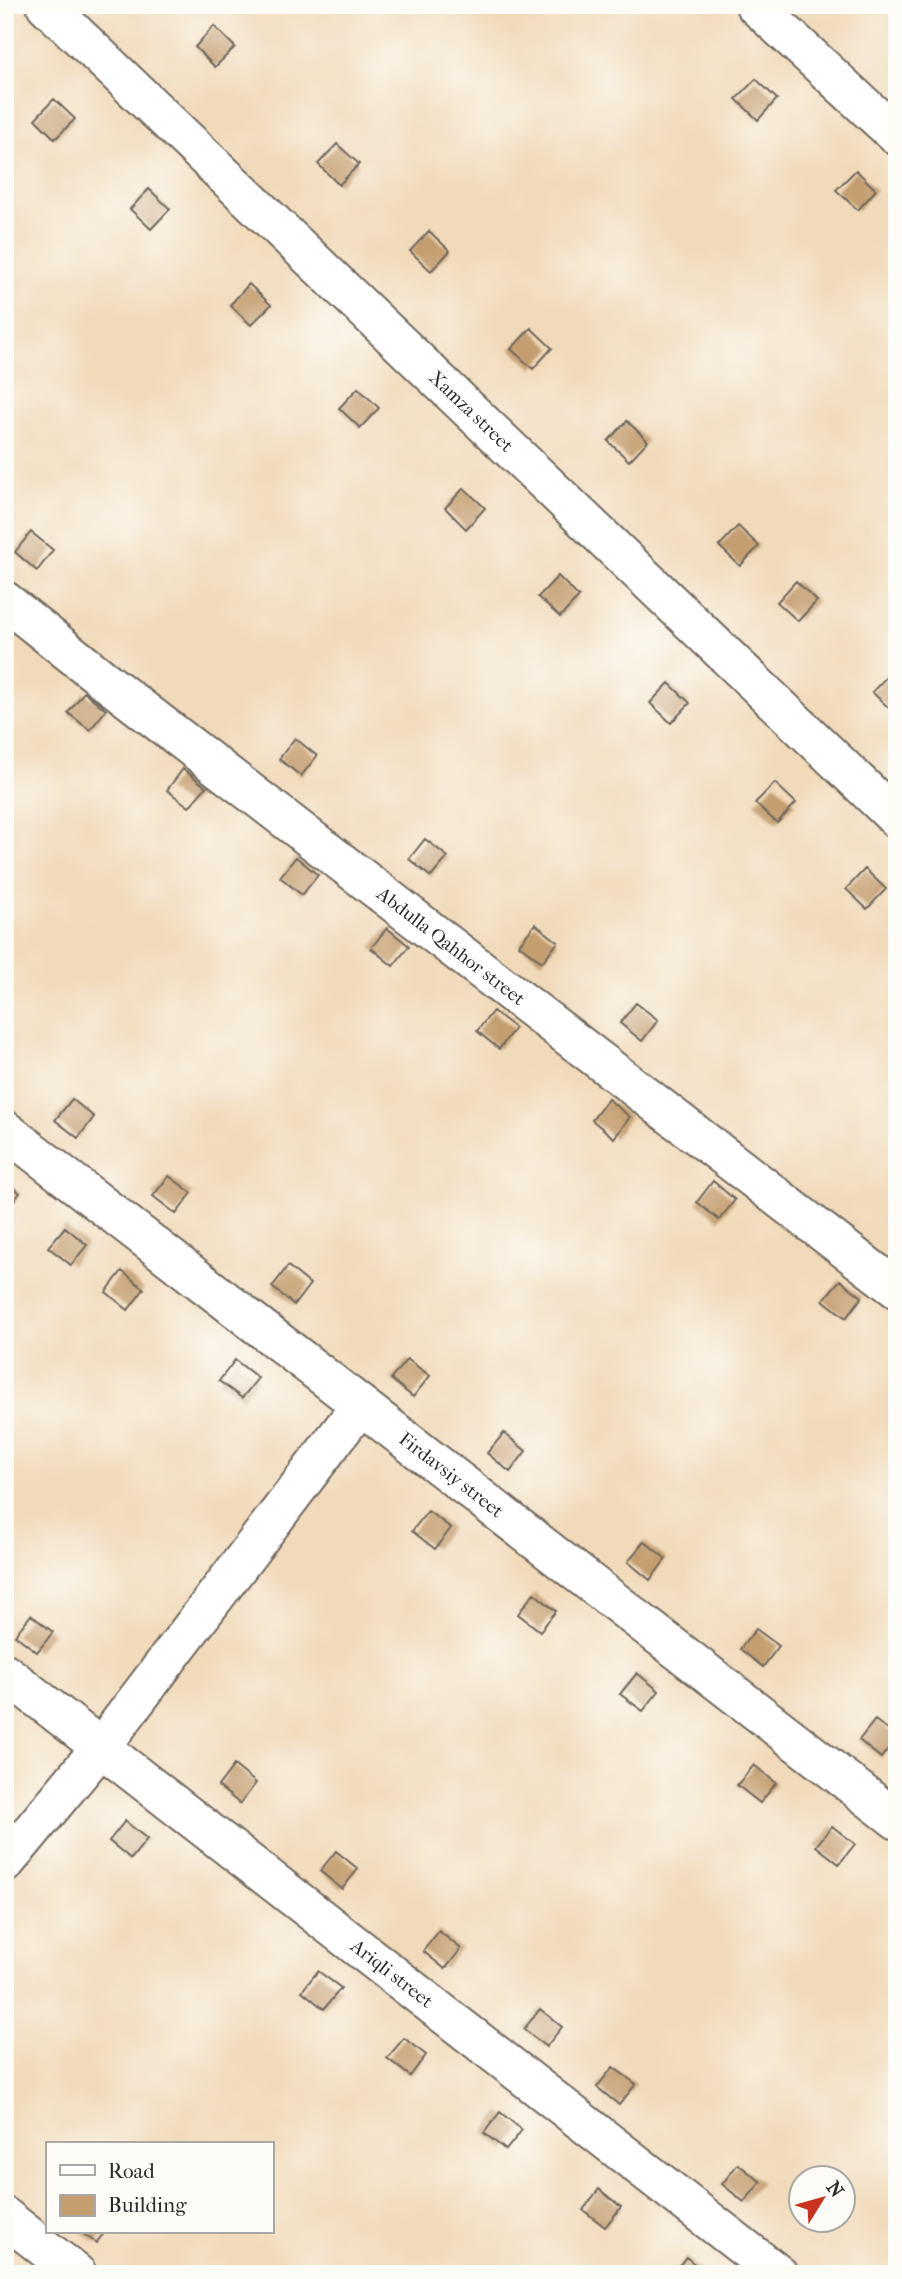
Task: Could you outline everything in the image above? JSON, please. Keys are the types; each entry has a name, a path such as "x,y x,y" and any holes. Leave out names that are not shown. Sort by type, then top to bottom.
{"street":[{"name":"Xamza street","path":"46,5 897,819"},
{"path":"755,5 897,136"},
{"name":"Abdulla Qahhor street","path":"5,601 126,697 897,1289"},
{"name":"Firdavsiy street","path":"5,1130 897,1820"},
{"path":"5,1863 101,1747 360,1406"},
{"name":"Ariqli street","path":"5,1673 778,2274"},
{"path":"5,2217 77,2274"}],"building":[{"path":"214,26 235,47 215,67 195,47"},
{"path":"756,79 777,99 758,120 736,99"},
{"path":"54,99 75,119 55,139 35,119"},
{"path":"337,144 359,164 339,185 318,164"},
{"path":"856,170 876,190 858,210 836,190"},
{"path":"149,189 170,209 151,229 130,209"},
{"path":"429,231 450,251 431,271 410,251"},
{"path":"249,284 271,305 251,325 230,305"},
{"path":"531,328 552,348 533,369 511,349"},
{"path":"358,388 379,408 360,428 339,408"},
{"path":"627,421 648,441 629,461 608,441"},
{"path":"464,488 485,508 466,529 445,508"},
{"path":"738,526 759,546 740,566 719,546"},
{"path":"31,532 53,550 37,571 15,552"},
{"path":"558,576 579,597 560,617 538,597"},
{"path":"796,581 817,601 798,621 777,602"},
{"path":"891,672 897,677 897,709 893,712 872,692"},
{"path":"669,683 690,703 671,723 650,703"},
{"path":"84,692 106,710 90,730 68,713"},
{"path":"295,738 317,756 301,776 279,759"},
{"path":"183,769 206,787 189,807 167,790"},
{"path":"775,783 796,803 777,823 755,803"},
{"path":"425,839 448,857 431,877 409,859"},
{"path":"296,857 318,875 302,895 280,877"},
{"path":"865,869 886,889 867,909 846,889"},
{"path":"535,924 558,942 542,962 519,945"},
{"path":"387,928 409,946 393,966 371,948"},
{"path":"636,1003 658,1020 642,1041 620,1023"},
{"path":"493,1011 515,1028 499,1049 477,1031"},
{"path":"72,1099 94,1117 78,1138 55,1120"},
{"path":"608,1099 630,1117 614,1138 592,1120"},
{"path":"169,1176 192,1193 176,1214 153,1196"},
{"path":"5,1181 20,1193 5,1212"},
{"path":"713,1181 735,1200 719,1220 697,1202"},
{"path":"65,1227 87,1245 71,1265 48,1247"},
{"path":"288,1266 310,1284 294,1305 272,1287"},
{"path":"122,1271 144,1289 128,1310 106,1292"},
{"path":"840,1280 862,1297 846,1318 823,1300"},
{"path":"407,1359 430,1376 413,1397 391,1379"},
{"path":"235,1360 258,1378 242,1398 219,1381"},
{"path":"504,1433 526,1451 510,1472 487,1453"},
{"path":"428,1511 451,1528 435,1549 412,1531"},
{"path":"644,1541 666,1559 650,1580 628,1562"},
{"path":"534,1593 556,1611 540,1631 518,1614"},
{"path":"31,1615 53,1632 37,1652 15,1635"},
{"path":"756,1629 779,1646 763,1667 740,1649"},
{"path":"637,1673 659,1691 643,1711 620,1694"},
{"path":"875,1720 897,1737 881,1758 859,1740"},
{"path":"234,1765 256,1783 240,1804 218,1786"},
{"path":"754,1765 776,1783 760,1803 737,1785"},
{"path":"125,1821 147,1839 131,1859 109,1841"},
{"path":"832,1826 855,1844 839,1864 816,1846"},
{"path":"336,1851 358,1869 342,1889 320,1871"},
{"path":"439,1931 461,1949 445,1969 423,1951"},
{"path":"318,1971 341,1988 324,2009 302,1991"},
{"path":"540,2009 562,2027 546,2047 524,2029"},
{"path":"404,2038 426,2055 410,2076 387,2058"},
{"path":"613,2067 636,2084 619,2105 597,2087"},
{"path":"500,2112 522,2130 506,2150 484,2133"},
{"path":"738,2164 761,2182 744,2202 722,2184"},
{"path":"599,2189 621,2207 605,2227 583,2210"},
{"path":"84,2234 103,2234 96,2243"},
{"path":"686,2257 707,2274 672,2274"}]}
